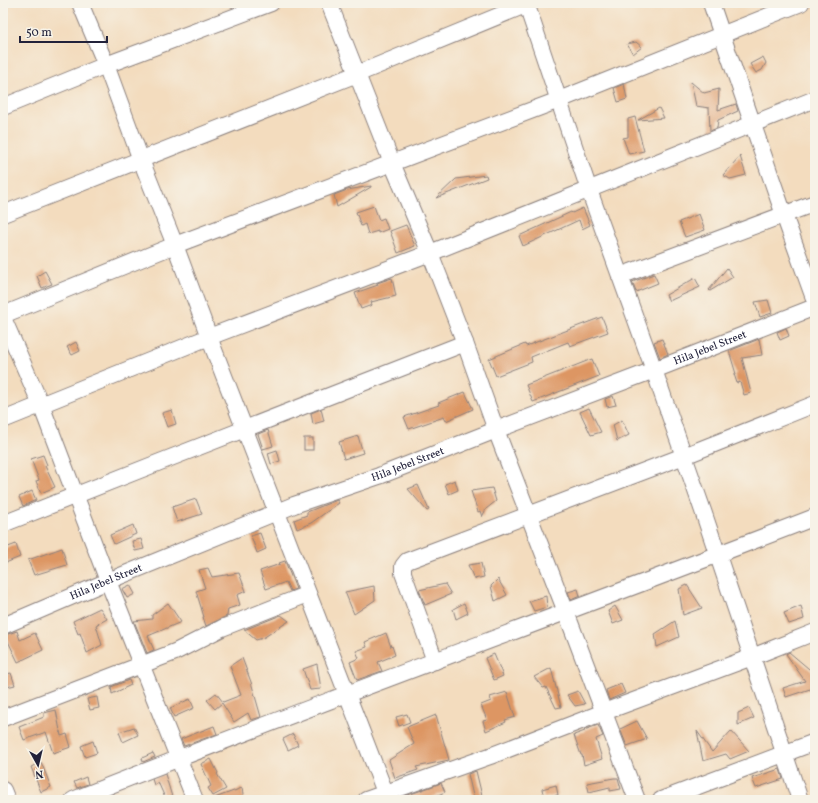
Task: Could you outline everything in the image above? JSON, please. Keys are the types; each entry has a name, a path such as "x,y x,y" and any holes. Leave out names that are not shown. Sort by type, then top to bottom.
{"street":[{"path":"80,3 106,65 209,337 387,796"},
{"path":"3,107 106,65 272,3"},
{"path":"329,3 356,74 430,253 465,343 496,430 637,800"},
{"path":"3,214 356,74 528,3 589,190 684,456 800,800"},
{"path":"711,3 815,301"},
{"path":"3,315 175,245 559,100 801,3"},
{"path":"3,420 209,337 430,253 815,99"},
{"path":"620,276 815,203"},
{"name":"Hila Jebel Street","path":"3,626 294,505 378,476 815,307"},
{"path":"3,318 41,405 108,582 195,800"},
{"path":"3,524 465,343"},
{"path":"435,661 403,573 403,566 407,561 684,456 815,404"},
{"path":"73,800 178,758 718,555 815,517"},
{"path":"3,718 175,652 222,628 308,594"},
{"path":"366,800 387,796 815,632"},
{"path":"661,800 815,742"},
{"path":"3,791 7,800"}],"building":[{"path":"636,42 642,47 633,54 627,44"},
{"path":"763,57 766,63 762,70 756,73 750,64"},
{"path":"691,82 704,93 719,89 718,110 736,104 738,111 718,120 717,128 710,131 709,108 696,106"},
{"path":"624,84 627,99 618,102 614,88"},
{"path":"659,108 664,118 638,120"},
{"path":"635,117 644,151 629,154 623,138 628,137 628,119"},
{"path":"740,156 746,175 730,179 723,175"},
{"path":"486,175 487,178 436,198 456,179"},
{"path":"371,186 337,207 334,195 347,190"},
{"path":"374,206 379,220 384,218 388,229 378,233 378,231 368,234 365,224 361,226 356,212"},
{"path":"583,208 590,225 582,229 579,220 523,246 519,236"},
{"path":"699,214 705,230 685,237 679,222"},
{"path":"406,225 415,246 398,253 390,231"},
{"path":"727,268 733,277 710,291 709,290"},
{"path":"45,271 52,284 42,288 37,276"},
{"path":"654,274 658,283 636,292 632,282"},
{"path":"392,278 396,296 371,302 372,305 361,309 355,293 378,285 377,283"},
{"path":"695,278 700,287 669,301 666,295"},
{"path":"768,300 772,313 760,317 755,302"},
{"path":"602,317 608,332 570,346 568,342 531,357 532,362 496,376 489,359 525,344 526,346"},
{"path":"786,328 789,336 780,340 777,332"},
{"path":"662,339 668,354 660,358 654,342"},
{"path":"759,339 762,355 742,358 751,393 744,395 740,382 737,383 734,374 736,374 729,351"},
{"path":"76,342 80,351 72,355 67,347"},
{"path":"592,359 599,376 533,402 526,385"},
{"path":"465,392 473,409 446,421 444,417 409,429 404,417 439,405 438,403"},
{"path":"613,396 616,405 607,407 605,399"},
{"path":"589,408 601,432 591,435 580,412"},
{"path":"321,409 324,421 313,424 311,413"},
{"path":"172,410 176,424 167,427 162,413"},
{"path":"622,420 629,435 617,441 613,425"},
{"path":"268,430 273,446 263,449 258,434"},
{"path":"358,436 363,453 344,459 339,442"},
{"path":"304,438 313,438 313,450 304,450"},
{"path":"277,450 280,461 271,464 268,453"},
{"path":"43,455 47,465 45,466 55,487 41,493 36,481 39,480 31,459"},
{"path":"455,480 458,490 449,494 445,484"},
{"path":"418,485 429,510 427,511 408,489"},
{"path":"492,488 496,501 486,509 482,517 480,511 478,512 471,491"},
{"path":"32,491 36,500 23,506 19,497"},
{"path":"196,499 202,514 177,522 172,507"},
{"path":"337,500 339,503 311,523 297,529 294,520 307,515 307,512"},
{"path":"133,525 136,534 114,544 110,535"},
{"path":"260,533 266,549 257,553 251,536"},
{"path":"141,539 144,549 135,551 132,541"},
{"path":"16,544 20,557 3,564 3,549"},
{"path":"62,548 67,565 34,575 28,560"},
{"path":"285,561 296,589 290,591 286,582 266,589 260,571"},
{"path":"481,563 484,577 474,579 468,565"},
{"path":"208,568 212,577 239,573 246,591 237,595 240,605 228,609 227,616 206,626 196,591 205,588 199,570"},
{"path":"498,579 507,595 495,601 491,586"},
{"path":"445,584 451,594 425,605 419,590"},
{"path":"130,585 135,594 127,598 122,589"},
{"path":"687,585 702,608 683,615 679,589"},
{"path":"374,586 375,600 354,614 345,592"},
{"path":"578,589 580,596 571,600 568,592"},
{"path":"546,596 547,607 534,611 529,601"},
{"path":"168,603 181,622 148,636 154,650 147,653 134,621 152,619 152,615"},
{"path":"464,603 468,613 456,619 453,609"},
{"path":"615,606 623,620 613,624 608,611"},
{"path":"801,606 804,619 789,624 784,613"},
{"path":"100,608 107,619 96,625 102,645 87,653 80,633 78,634 73,621"},
{"path":"281,615 289,621 263,638 256,640 244,630"},
{"path":"675,621 679,637 657,647 655,634"},
{"path":"17,631 20,640 35,633 43,650 18,662 5,635"},
{"path":"386,633 395,655 378,662 382,671 357,680 350,662 359,658 356,651 367,647 365,642"},
{"path":"789,652 815,674 815,696 810,689 786,697 783,688 805,681 786,654"},
{"path":"494,654 503,676 494,680 485,658"},
{"path":"242,658 251,682 261,717 251,720 248,713 234,722 222,703 215,709 207,700 216,693 223,702 241,695 230,666"},
{"path":"317,664 321,689 310,690 303,669"},
{"path":"551,668 561,707 556,708 546,687 543,688 534,677"},
{"path":"11,673 15,685 3,688 3,675"},
{"path":"129,680 131,685 112,694 111,687"},
{"path":"621,684 625,693 609,700 606,690"},
{"path":"578,691 585,704 575,706 567,695"},
{"path":"507,692 515,717 505,720 506,722 486,731 483,721 487,720 481,705 491,701 490,697"},
{"path":"97,697 99,708 90,710 87,699"},
{"path":"190,699 194,708 174,717 170,708"},
{"path":"749,708 754,718 738,725 738,713"},
{"path":"56,710 61,736 67,734 71,747 53,753 46,732 24,740 19,727 44,717 44,713"},
{"path":"407,714 410,722 399,726 396,717"},
{"path":"436,715 449,760 416,767 418,770 395,778 389,760 414,744 407,727"},
{"path":"637,721 647,739 627,746 620,729"},
{"path":"598,725 603,736 596,739 602,759 584,765 582,755 574,735"},
{"path":"214,726 217,734 184,746 181,739"},
{"path":"134,727 138,735 123,742 119,732"},
{"path":"697,731 712,752 731,731 749,751 730,759 726,754 703,761"},
{"path":"293,734 298,745 288,750 283,739"},
{"path":"93,741 97,753 85,757 81,746"},
{"path":"153,753 155,757 143,762 142,758"},
{"path":"211,759 218,773 217,774 226,789 213,796 208,788 211,786 201,764"},
{"path":"41,762 51,787 41,792 31,767"},
{"path":"780,769 783,779 756,788 752,778"},
{"path":"476,771 483,800 474,800 468,774"},
{"path":"165,774 173,800 166,800 158,782 154,785 152,779"},
{"path":"86,777 88,784 77,788 74,782"},
{"path":"618,778 621,789 610,791 610,787 589,792 587,783"},
{"path":"441,783 445,792 433,797 424,800 397,800 397,799"},
{"path":"556,785 558,795 544,798 542,789"},
{"path":"242,788 244,800 212,800 212,799"}]}
